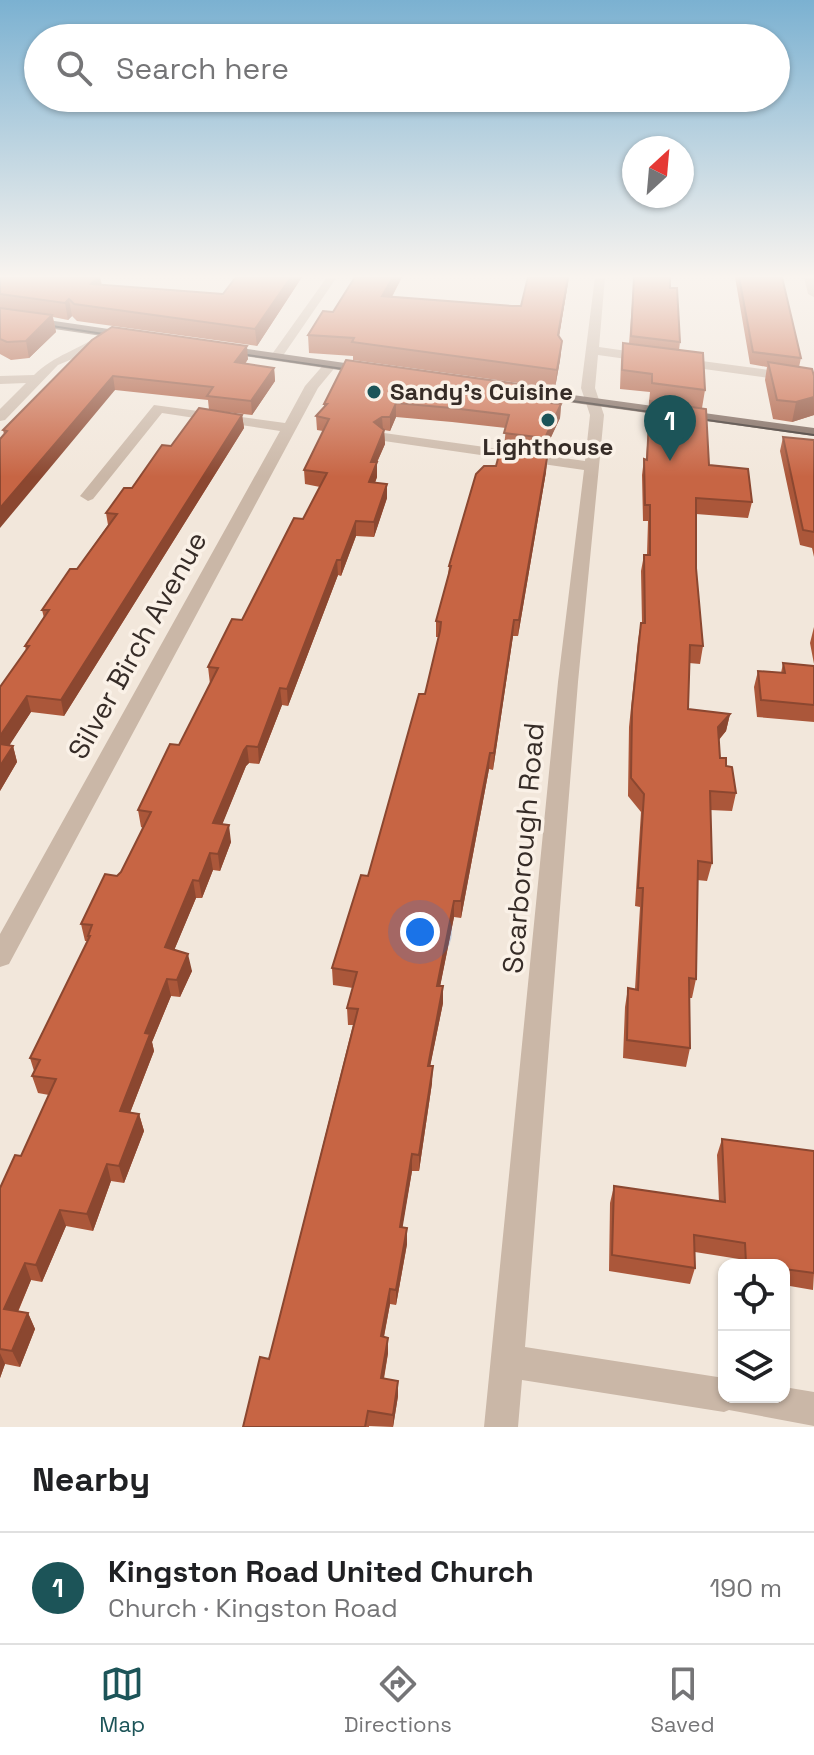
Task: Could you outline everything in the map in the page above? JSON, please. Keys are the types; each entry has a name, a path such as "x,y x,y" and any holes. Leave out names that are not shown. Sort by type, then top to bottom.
{"main road":[{"path":"201,346 378,372"},
{"path":"517,391 814,432"}],"street":[{"path":"0,417 54,362 96,344"},
{"path":"276,357 288,344"},
{"name":"Scarborough Road","path":"501,1427 597,415 588,388 593,344"},
{"path":"592,350 814,380"},
{"name":"Silver Birch Avenue","path":"0,957 312,386 331,365"},
{"path":"0,380 37,379"},
{"path":"88,496 159,408 289,428"},
{"path":"384,437 590,466"},
{"path":"508,1361 718,1394"},
{"path":"776,1403 814,1409"}],"building":[{"path":"88,344 230,344 247,346 235,362 274,368 251,401 207,396 213,387 113,376 0,508 0,439 7,431 3,430"},
{"path":"364,344 562,344 557,370"},
{"path":"623,344 703,353 705,390 652,383 652,374 622,370"},
{"path":"751,344 798,344 801,358 753,352"},
{"path":"346,360 554,389 551,403 561,404 545,438 504,433 509,415 452,408 396,403 390,417 374,422 384,430 371,462 377,462 369,482 387,484 374,522 356,521 341,560 337,560 287,689 280,688 258,747 247,746 244,750 213,823 229,825 218,854 210,853 199,881 193,880 165,947 188,954 177,980 167,979 145,1033 150,1034 120,1111 139,1114 119,1166 107,1164 87,1214 60,1210 36,1265 25,1263 4,1309 28,1313 12,1351 0,1349 0,1188 15,1155 21,1156 56,1079 32,1076 40,1060 30,1058 90,936 92,925 81,924 105,874 117,876 121,872 151,812 138,810 170,744 179,745 218,668 208,667 232,619 242,620 294,518 303,519 327,473 304,470 329,419 316,416 327,404 324,404"},
{"path":"768,362 812,369 814,397 796,402 777,400"},
{"path":"650,401 706,409 709,465 748,469 752,502 696,498 696,568 703,646 690,645 688,709 730,714 718,727 720,758 726,758 726,766 732,767 736,793 710,791 712,863 698,861 696,979 689,978 690,1048 627,1040 628,988 638,990 643,888 638,888 644,794 631,778 632,709 641,623 645,623 644,555 650,555 650,505 645,505 644,459 647,460"},
{"path":"199,408 242,415 61,700 27,696 0,736 0,687 29,646 25,646 49,610 42,610 70,569 77,569 117,514 106,513 124,488 132,488 162,445 171,446"},
{"path":"783,437 814,440 814,532 803,530"},
{"path":"501,447 538,452 536,457 547,458 519,620 514,620 494,753 490,753 461,901 454,901 437,986 443,986 428,1066 433,1066 419,1155 412,1154 400,1227 407,1228 396,1290 390,1289 381,1336 388,1338 381,1378 398,1381 393,1415 368,1411 365,1427 243,1427 260,1357 269,1359 358,1009 347,1008 357,972 332,968 361,875 368,876 419,694 425,694 440,631 441,622 436,621 476,474 484,466 496,466"},
{"path":"783,663 814,666 814,705 761,700 758,671 785,673"},
{"path":"0,744 13,746 0,766"},
{"path":"722,1139 814,1151 814,1273 790,1270 790,1259 746,1259 745,1243 694,1235 695,1268 612,1255 614,1186 725,1202"}],"tram line":[{"path":"226,352 364,372"},
{"path":"530,395 814,435"}],"place":[{"name":"Sandy's Cuisine","path":"374,392"},
{"name":"Lighthouse","path":"548,420"},
{"name":"Kingston Road United Church","path":"670,461"}]}
